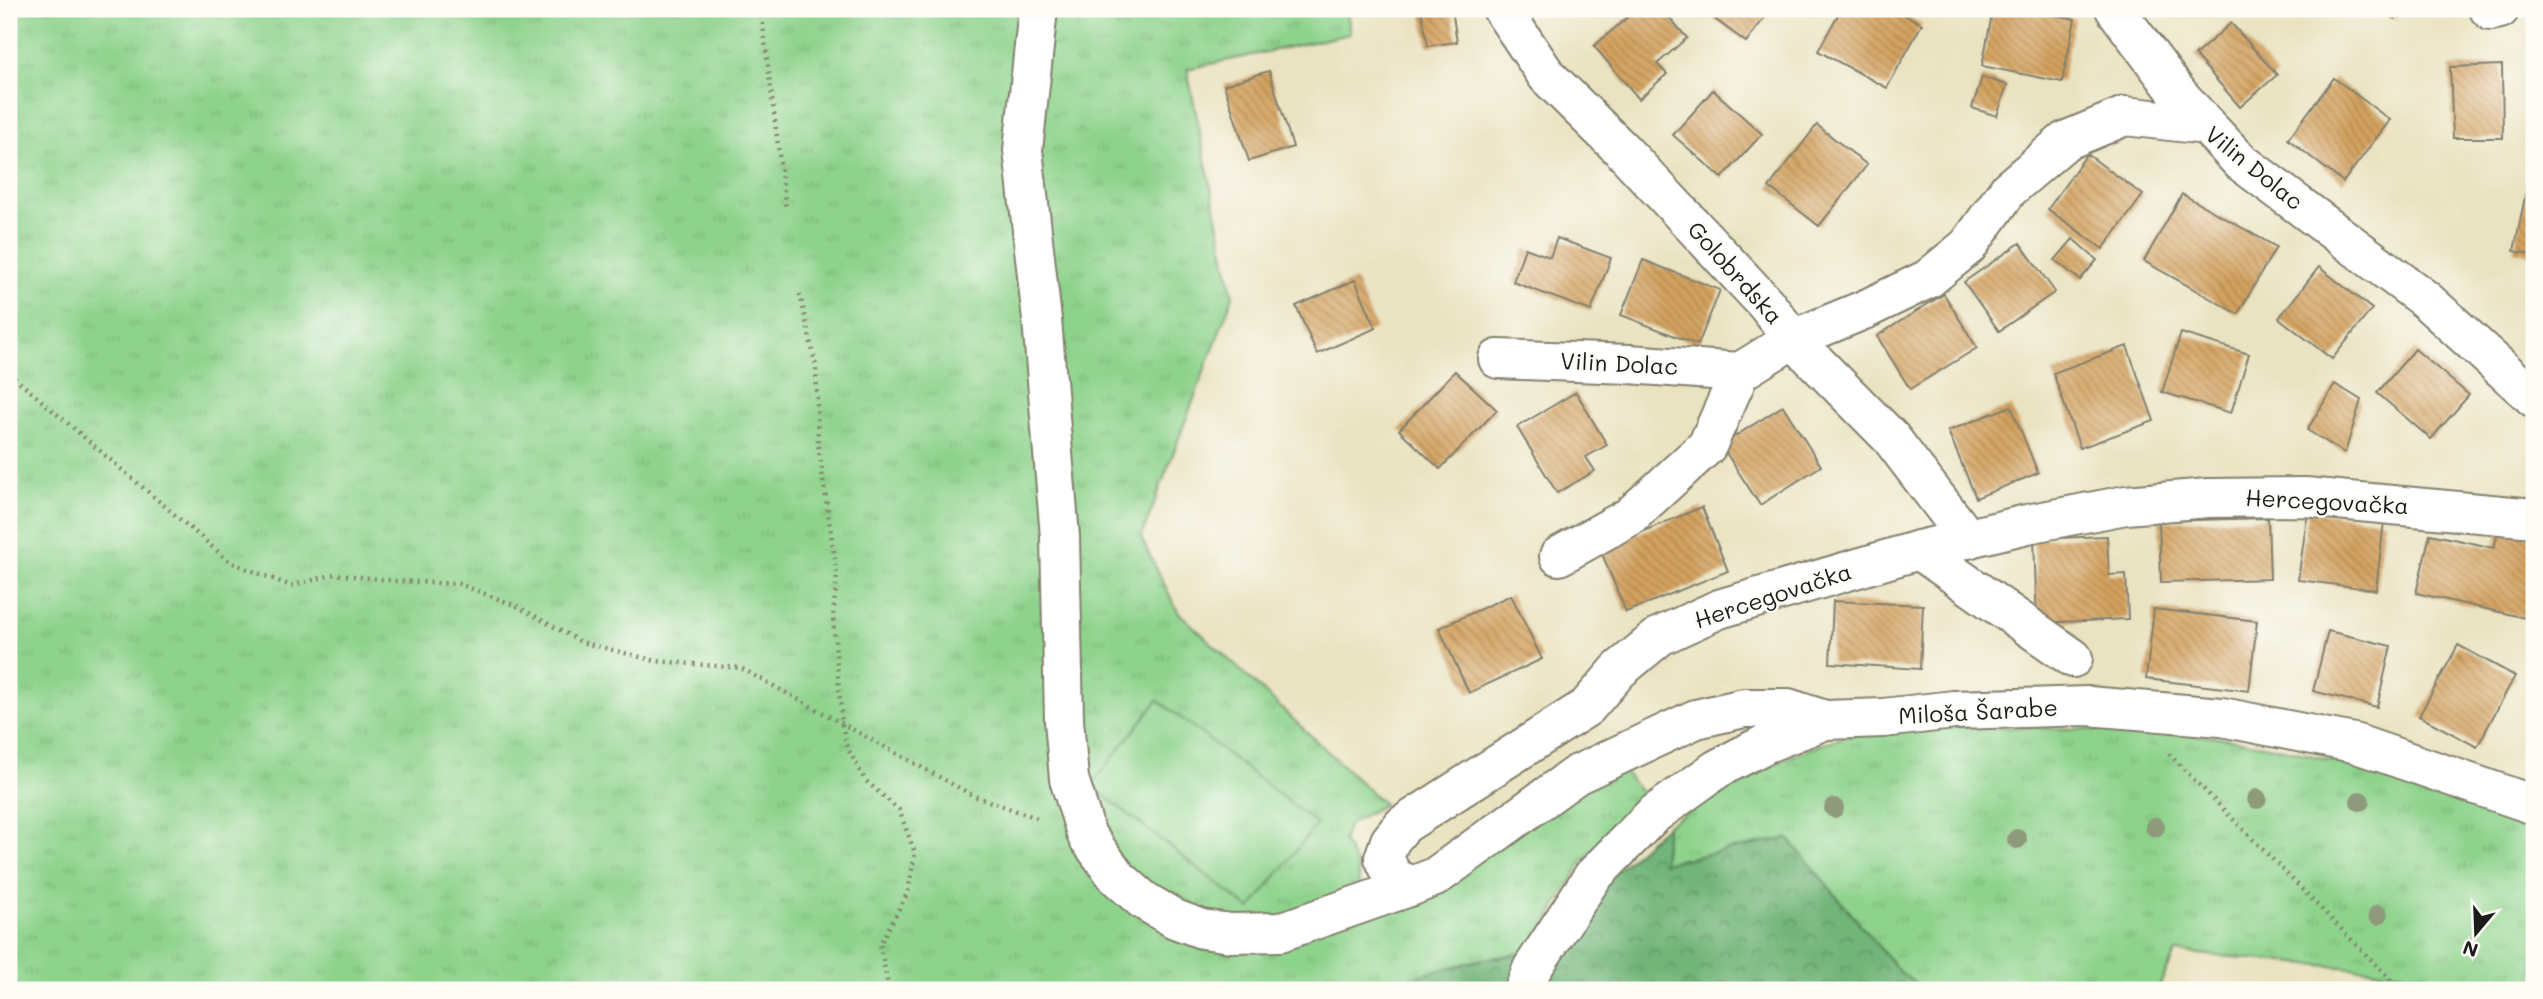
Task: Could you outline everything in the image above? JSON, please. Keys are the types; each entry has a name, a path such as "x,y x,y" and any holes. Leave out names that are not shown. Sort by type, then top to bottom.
{"street":[{"path":"1038,9 1023,150 1042,320 1060,537 1064,720 1069,779 1087,836 1117,877 1143,900 1175,919 1202,929 1231,933 1280,932 1435,877 1576,775 1696,719 1744,708 1788,708 1825,720"},
{"name":"Golobrdska","path":"1502,9 1547,76 1625,153 1766,304 1793,339 1891,438 1968,539"},
{"path":"2115,9 2180,96 2206,125"},
{"path":"2489,9 2500,9"},
{"name":"Vilin Dolac","path":"1498,359 1629,363 1740,372 1793,339 1866,309 1928,279 1968,246 2009,190 2065,141 2125,116 2206,125 2241,162 2426,300 2534,398"},
{"path":"1559,556 1629,517 1707,446 1740,372"},
{"name":"Hercegovačka","path":"1412,886 1393,877 1384,858 1390,841 1403,825 1587,707 1619,670 1660,636 1719,609 1919,550 2027,524 2126,505 2208,498 2305,497 2534,518"},
{"path":"1919,550 2073,659"},
{"name":"Miloša Šarabe","path":"1524,990 1532,969 1594,876 1653,815 1717,769 1767,743 1825,720 1883,718 1954,710 2088,706 2222,717 2354,743 2534,805"}],"path":[{"path":"761,9 786,210"},
{"path":"800,294 816,366 818,444 837,574 833,617 842,724 847,747 865,779 899,810 915,853 908,892 880,944 889,990"},
{"path":"9,366 11,375 230,562 292,586 335,574 396,581 459,583 517,606 581,642 656,661 741,668 974,796 1087,836"},
{"path":"2124,708 2401,990"}],"green space":[{"path":"9,9 1032,9 1059,720 1113,880 1284,946 1620,766 1647,800 1614,826 1582,862 1530,952 1479,960 1387,984 1384,990 9,990"},
{"path":"1043,9 1347,9 1350,34 1187,69 1233,296 1141,538 1178,612 1384,804 1349,824 1343,840 1357,866 1360,890 1279,927 1177,914 1092,834 1029,150"},
{"path":"1158,700 1317,824 1250,909 1091,785"},
{"path":"1947,726 2103,730 2224,738 2304,754 2383,775 2497,817 2534,834 2534,990 2436,990 2427,975 2176,952 2157,990 1926,990 1900,972 1663,863 1667,825 1781,761 1830,741 1856,734"},
{"path":"1667,825 1663,863 1788,838 1900,972 1926,990 1384,990 1387,984 1479,960 1560,948 1601,885"}],"building":[{"path":"1421,9 1452,9 1457,42 1428,46"},
{"path":"1637,9 1662,9 1687,38 1657,64 1667,74 1639,99 1594,46"},
{"path":"1701,9 1771,9 1746,42"},
{"path":"1841,9 1894,9 1922,24 1887,88 1818,51"},
{"path":"1993,9 2025,9 2075,19 2062,82 1982,66"},
{"path":"2382,9 2403,9 2395,19"},
{"path":"2231,23 2277,75 2240,107 2195,55"},
{"path":"2502,65 2503,138 2453,138 2450,67"},
{"path":"1269,71 1293,147 1249,161 1224,85"},
{"path":"1982,77 2007,85 1997,116 1972,108"},
{"path":"2334,78 2390,120 2343,182 2288,139"},
{"path":"1713,90 1762,134 1722,178 1673,135"},
{"path":"1817,125 1867,165 1819,226 1769,187"},
{"path":"2087,154 2143,195 2103,249 2048,209"},
{"path":"2528,182 2534,183 2534,255 2514,251"},
{"path":"2182,194 2276,247 2238,314 2144,261"},
{"path":"1557,238 1611,258 1591,311 1513,282 1525,248 1550,257"},
{"path":"2073,239 2097,260 2080,280 2055,260"},
{"path":"2020,243 2055,292 1999,331 1964,282"},
{"path":"1643,260 1720,290 1698,345 1621,315"},
{"path":"2319,267 2372,309 2332,359 2279,318"},
{"path":"1355,280 1376,328 1317,354 1296,306"},
{"path":"1944,294 1977,348 1910,389 1877,336"},
{"path":"2181,333 2249,354 2231,413 2162,392"},
{"path":"2127,346 2154,421 2080,448 2053,373"},
{"path":"2415,349 2469,395 2431,439 2377,393"},
{"path":"1455,371 1497,410 1440,469 1399,430"},
{"path":"2335,384 2361,400 2345,453 2307,430"},
{"path":"1576,392 1607,445 1586,457 1595,471 1557,493 1517,427"},
{"path":"1783,406 1821,466 1760,505 1721,445"},
{"path":"2011,406 2038,473 1976,498 1948,431"},
{"path":"1702,507 1728,571 1626,612 1600,549"},
{"path":"2308,511 2384,521 2376,590 2298,580"},
{"path":"2268,518 2270,579 2161,582 2159,521"},
{"path":"2499,528 2534,537 2534,620 2416,593 2430,534 2494,548"},
{"path":"2107,536 2109,575 2126,574 2128,619 2037,623 2034,539"},
{"path":"1511,595 1542,659 1469,693 1439,628"},
{"path":"1833,601 1923,605 1920,669 1830,663"},
{"path":"2154,609 2257,621 2249,691 2146,679"},
{"path":"2328,631 2391,646 2377,707 2313,691"},
{"path":"2458,645 2515,676 2477,747 2419,716"}]}
